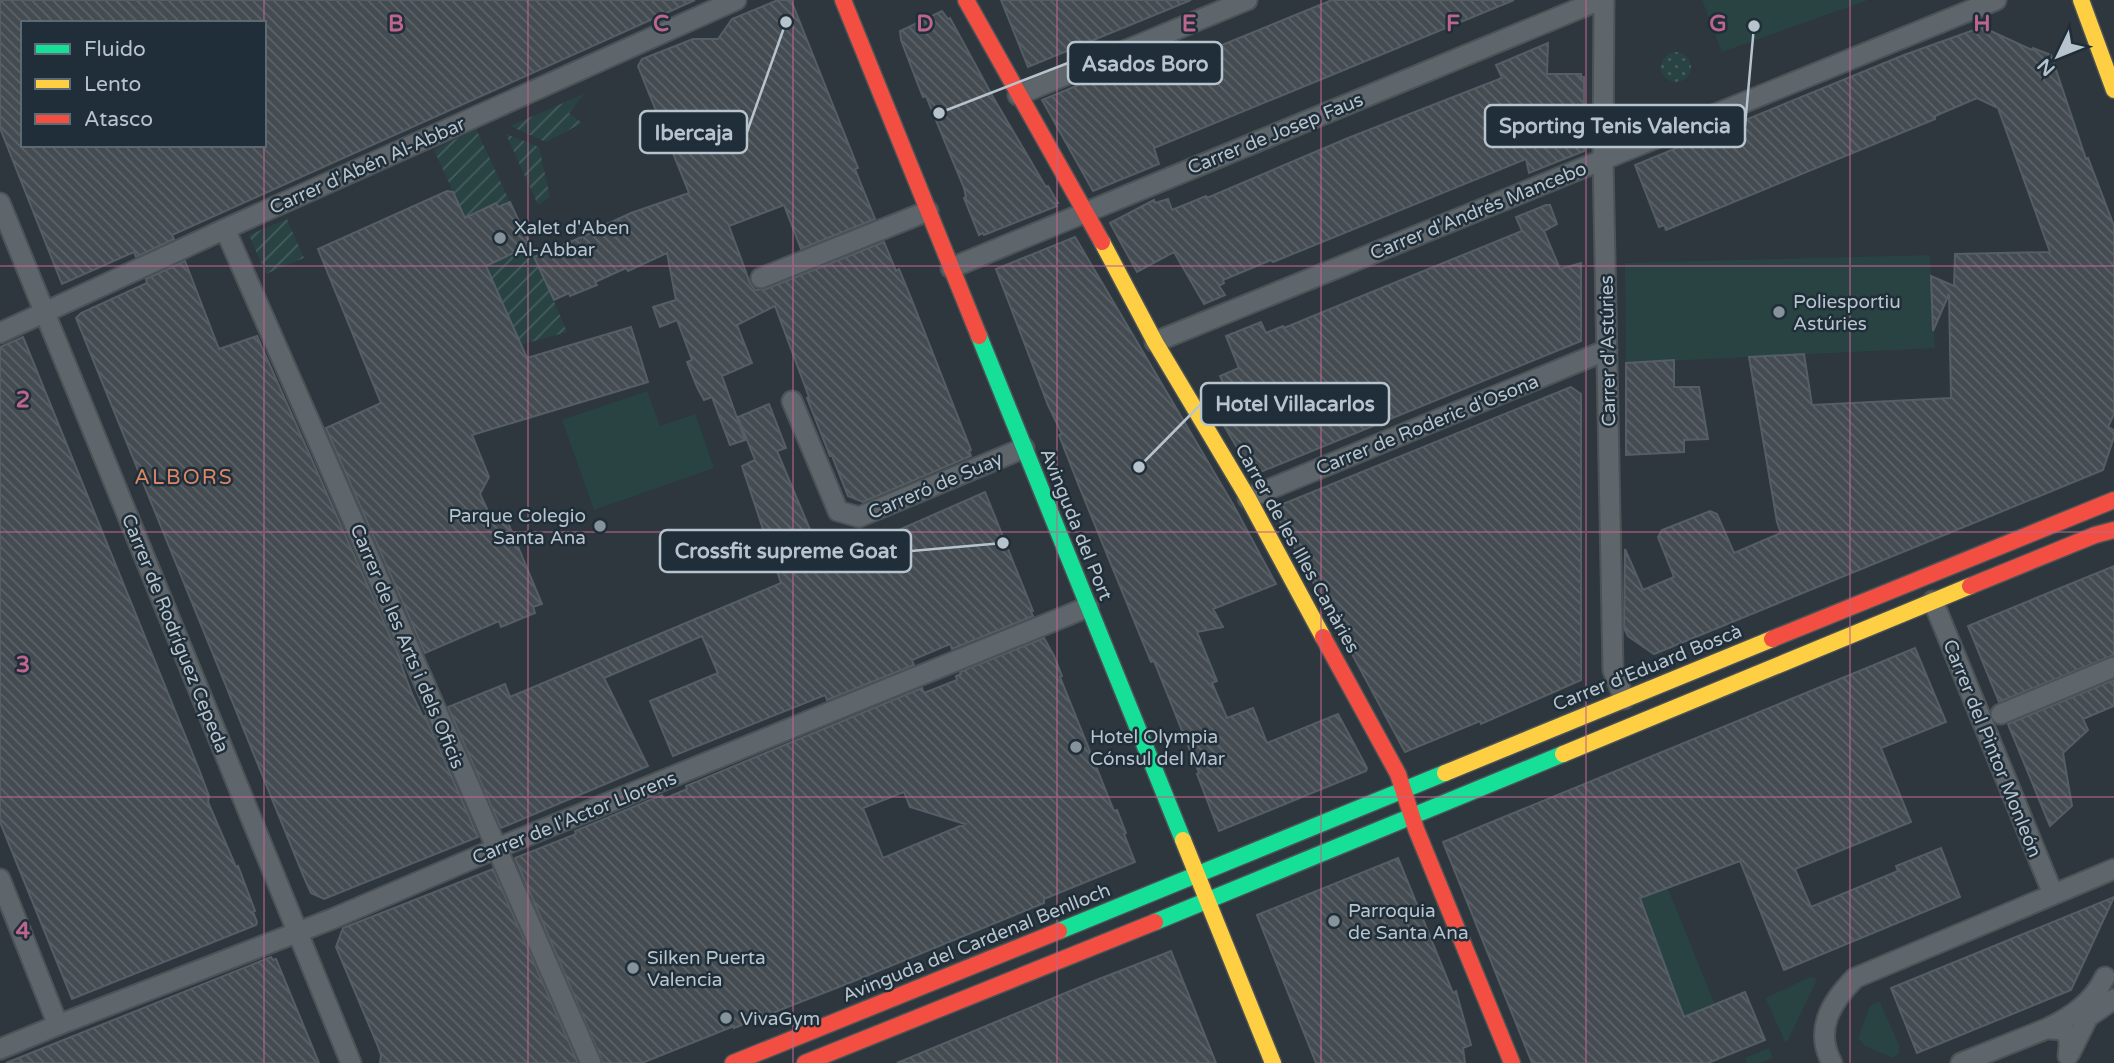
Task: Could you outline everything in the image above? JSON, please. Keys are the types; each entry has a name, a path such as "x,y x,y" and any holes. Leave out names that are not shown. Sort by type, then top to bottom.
{"main road":[{"name":"Avinguda del Port","path":"843,0 1273,1063"},
{"name":"Carrer de les Illes Canàries","path":"966,0 1155,342 1248,498 1398,774 1412,816 1513,1063"},
{"path":"2081,0 2114,90"},
{"name":"Carrer d'Eduard Boscà","path":"1197,876 2114,500"},
{"path":"805,1063 2095,535 2114,530"},
{"name":"Avinguda del Cardenal Benlloch","path":"733,1063 1197,876"}],"street":[{"name":"Carrer d'Abén Al-Abbar","path":"0,333 736,0"},
{"path":"1018,95 1247,0"},
{"name":"Carrer d'Astúries","path":"1602,0 1612,670 1624,699"},
{"name":"Carrer de Josep Faus","path":"951,268 1602,0"},
{"name":"Carrer d'Andrés Mancebo","path":"1155,342 1996,0"},
{"name":"Carrer de Rodríguez Cepeda","path":"0,203 352,1063"},
{"path":"761,278 928,211"},
{"name":"Carrer de les Arts i dels Oficis","path":"225,229 591,1063"},
{"name":"Carrer de Roderic d'Osona","path":"1248,498 1607,350"},
{"name":"Carreró de Suay","path":"792,401 838,511 859,517 1024,448"},
{"name":"Carrer del Pintor Monleón","path":"1933,601 2053,894"},
{"name":"Carrer de l'Actor Llorens","path":"0,1049 298,932 1088,607"},
{"name":"Carrer del Pintor Monleón","path":"2001,713 2114,667"},
{"path":"1832,1063 1826,1052 1823,1035 1827,1019 1836,1001 1855,978 2114,869"},
{"path":"0,879 58,1025"},
{"path":"1961,1063 2046,1029 2068,1017 2090,1001 2098,991 2114,958"},
{"path":"2105,976 2102,987 2108,995 2114,997"},
{"path":"2066,1059 2088,1017 2114,997"},
{"path":"2046,1029 2060,1028 2065,1031 2069,1039 2066,1059"}],"green space":[{"path":"1702,0 1868,0 1722,52"},
{"path":"1676,52 1687,56 1691,67 1687,78 1676,82 1665,78 1661,67 1665,56"},
{"path":"584,94 569,113 582,123 546,142 510,126"},
{"path":"476,129 510,202 498,207 496,203 467,222 434,150"},
{"path":"506,134 539,147 550,197 538,205"},
{"path":"287,219 304,258 266,274 249,235"},
{"path":"530,245 567,332 520,345 486,266"},
{"name":"Poliesportiu Astúries","path":"1930,255 1935,348 1626,363 1625,263"},
{"path":"647,391 660,426 695,414 714,468 594,510 562,420"},
{"path":"1664,879 1715,1005 1684,1017 1638,889"},
{"path":"1810,977 1815,978 1816,982 1785,1042 1766,999"},
{"path":"1880,1002 1899,1045 1899,1053 1893,1058 1865,1046 1858,1038 1869,1008"},
{"path":"1769,1048 1773,1058 1760,1063 1747,1063 1745,1058"}],"building":[{"path":"0,0 695,0 172,235 174,239 136,257 134,252 62,284 0,128"},
{"path":"778,0 791,0 858,168 855,169 875,219 801,249 784,205 729,226 750,283 755,290 766,289 884,242 896,271 899,269 971,450 971,456 863,502 848,496 830,456 775,306 737,325 752,363 722,376 745,440 730,445 712,397 704,400 697,387 687,362 692,360 677,320 660,327 653,307 676,300 667,253 628,271 626,268 595,282 597,285 554,300 534,257 608,226 607,224 631,213 689,193 638,66 642,59 693,39 718,39 732,19"},
{"path":"1001,0 1191,0 1028,67"},
{"path":"1332,0 1514,0 1154,148 1159,164 1093,191 1042,100 1132,63 1139,79"},
{"path":"942,11 950,18 993,97 1058,203 1055,203 1057,206 984,235 979,235 964,198 964,188 901,40 900,31"},
{"path":"1982,27 2032,50 2033,48 2051,55 2086,159 2088,158 2114,226 2114,414 2108,427 2114,430 2114,437 2103,470 1654,654 1628,636 1624,628 1625,549 1643,590 1674,577 1658,537 1662,530 1710,511 1717,514 1734,553 1781,533 1749,357 1804,354 1812,405 1951,398 1949,294 1933,331 1931,276 1954,286 1955,254 2050,252 1998,108 1977,98 1935,116 1935,119 1666,230 1664,225 1659,227 1635,165 1904,55"},
{"path":"1548,43 1547,74 1581,74 1581,77 1584,77 1584,151 1529,173 1526,159 1273,262 1271,260 1223,280 1224,283 1219,286 1225,295 1204,304 1174,252 1137,272 1110,223 1154,200 1155,203 1168,199 1172,210 1206,196 1207,198 1348,138 1502,78 1496,65"},
{"path":"447,191 453,192 465,218 496,203 498,207 510,202 530,245 486,266 527,358 631,327 648,382 472,435 489,477 480,494 489,513 506,518 542,604 533,607 535,613 501,627 499,621 425,653 326,428 381,403 318,249"},
{"path":"1550,205 1557,224 1544,231 1560,269 1581,263 1581,341 1253,475 1206,395 1224,385 1220,376 1239,368 1226,336 1261,322 1266,333 1283,326 1284,328 1522,231 1516,217"},
{"path":"1075,237 1234,506 1276,584 1213,609 1223,627 1197,632 1217,681 1212,683 1227,718 1253,708 1267,743 1338,714 1367,768 1366,771 1219,831 1154,661 1151,662 1079,486 1059,435 1062,434 1048,405 996,269"},
{"path":"185,261 219,349 257,336 402,663 412,694 423,717 425,716 478,837 324,899 311,893 303,875 76,318 81,313 147,283 146,279"},
{"path":"23,337 200,772 209,796 208,802 236,867 238,866 257,922 256,925 72,999 0,822 0,347"},
{"path":"1674,360 1674,387 1699,387 1708,439 1684,440 1684,452 1626,455 1626,363"},
{"path":"1571,387 1581,394 1581,680 1481,724 1480,721 1405,752 1273,508"},
{"path":"769,404 786,448 777,451 824,563 985,492 1033,616 952,649 950,644 912,660 914,665 827,700 825,695 673,756 650,701 718,673 702,636 604,678 648,766 501,828 448,707 505,684 510,697 781,583 742,466 755,460 738,417"},
{"path":"2114,566 2114,655 1999,702 1968,626"},
{"path":"1044,638 1054,656 1114,811 1117,810 1135,862 1044,899 1044,903 849,983 642,1063 603,1063 515,858 662,795 664,799 687,789 686,786 922,688 924,693 957,680 956,676 961,674 960,672","holes":["904,792 910,807 965,824 883,858 863,808"]},
{"path":"1915,648 1946,722 1881,748 1911,822 1795,869 1811,907 1898,871 1896,866 1941,848 1960,897 1784,970 1740,861 1640,898 1684,1017 1745,992 1765,1040 1708,1063 1532,1063 1443,842"},
{"path":"2114,680 2114,706 2083,719 2088,730 2063,753 2072,806 2050,826 2008,724"},
{"path":"1398,858 1453,993 1456,991 1471,1045 1463,1048 1465,1063 1316,1063 1257,915"},
{"path":"493,869 578,1063 380,1063 381,1055 377,1044 336,947 343,928"},
{"path":"2114,897 2071,990 1917,1053 1891,988"},
{"path":"1171,951 1216,1063 897,1063 1099,979"},
{"path":"271,957 276,959 319,1063 6,1063"}],"traffic: fast":[{"path":"979,336 1183,840"},
{"path":"1155,922 1563,754"},
{"path":"1059,931 1445,773"}],"traffic: slow":[{"path":"2081,0 2114,90"},
{"path":"1102,242 1155,342 1248,498 1323,637"},
{"path":"1563,754 1970,586"},
{"path":"1445,773 1772,639"},
{"path":"1183,840 1273,1063"}],"traffic: jam":[{"path":"843,0 979,336"},
{"path":"966,0 1102,242"},
{"path":"1772,639 2114,500"},
{"path":"1970,586 2095,535 2114,530"},
{"path":"1323,637 1398,774 1416,829 1512,1063"},
{"path":"805,1063 1155,922"},
{"path":"733,1063 1059,931"}],"place":[{"name":"Ibercaja","path":"786,22"},
{"name":"Sporting Tenis Valencia","path":"1754,26"},
{"name":"Asados Boro","path":"939,113"},
{"name":"Xalet d'Aben Al-Abbar","path":"500,238"},
{"name":"Poliesportiu Astúries","path":"1779,312"},
{"name":"Hotel Villacarlos","path":"1139,467"},
{"name":"Parque Colegio Santa Ana","path":"600,526"},
{"name":"Crossfit supreme Goat","path":"1003,543"},
{"name":"Hotel Olympia Cónsul del Mar","path":"1076,747"},
{"name":"Parroquia de Santa Ana","path":"1334,921"},
{"name":"Silken Puerta Valencia","path":"633,968"},
{"name":"VivaGym","path":"726,1018"}],"district":[{"name":"ALBORS","path":"184,477"}]}
